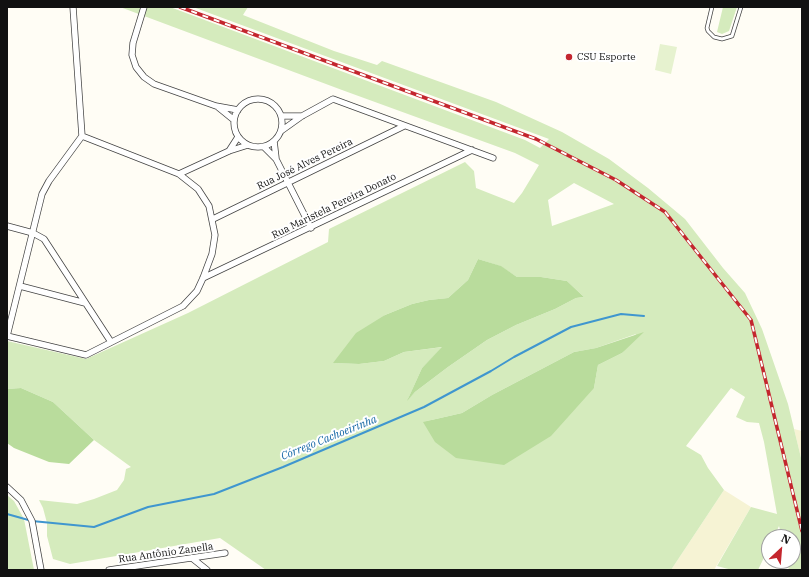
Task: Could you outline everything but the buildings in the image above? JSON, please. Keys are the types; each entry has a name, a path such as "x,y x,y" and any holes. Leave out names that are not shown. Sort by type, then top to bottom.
{"street":[{"path":"73,7 82,136 49,181 42,194 7,336 86,354 184,306 197,291 203,278 212,254 215,235 213,219 209,206 198,189 179,174 82,136"},
{"path":"144,7 133,43 132,55 136,67 144,77 154,84 216,106 238,110"},
{"path":"281,131 281,116 273,105 261,100 248,101 238,110 234,120 234,129 238,137 248,145 264,147 274,141 281,131 302,116 333,100 493,158"},
{"path":"216,106 234,120"},
{"path":"281,116 302,116"},
{"name":"Rua José Alves Pereira","path":"213,219 404,126"},
{"path":"229,151 238,137"},
{"path":"274,141 276,159 310,228"},
{"path":"179,174 229,151 248,145"},
{"path":"264,147 276,159"},
{"name":"Rua Maristela Pereira Donato","path":"203,278 472,150"},
{"path":"7,226 33,233 44,239 111,342"},
{"path":"20,286 85,303"},
{"path":"7,487 20,500 32,521 41,570"},
{"name":"Rua Antônio Zanella","path":"109,570 119,570 225,553"},
{"path":"192,558 207,570"}],"lane":[{"path":"712,7 707,28 708,31 718,39 732,36 740,7"}],"shaded area":[{"path":"794,429 802,431 802,462"},
{"path":"724,490 751,507 714,570 671,570"}],"green space":[{"path":"120,7 170,7 525,140 540,148 549,139 193,7 248,7 243,15 334,51 377,65 382,61 496,102 562,132 609,159 648,188 685,219 723,268 745,293 762,329 788,404 802,462 802,570 789,569 801,569 801,529 780,529 779,526 778,529 761,529 761,564 758,570 732,570 717,566 751,507 777,514 764,442 759,423 747,422 736,417 745,397 731,388 686,446 701,455 708,468 724,490 671,570 266,570 220,538 70,564 53,559 47,536 47,523 39,500 77,504 94,499 117,490 124,480 126,469 131,467 94,440 53,402 21,388 7,389 7,341 86,359 188,313 328,242 329,229 465,162 474,171 476,188 514,203 539,165 515,153","holes":["574,183 614,204 552,226 548,200","478,259 500,266 517,277 541,277 567,281 584,297 576,298 487,340 448,367 408,399 422,368 443,347 404,352 384,361 359,364 334,363 385,315 412,304 448,298 468,280","636,334 622,353 598,365 594,388 423,422 462,413 492,395 574,352 596,348"]},
{"path":"723,7 737,7 729,31 722,34 717,32"},
{"path":"660,44 677,47 671,74 655,70"},
{"path":"478,259 501,266 517,277 541,277 567,281 584,297 576,298 487,340 415,392 407,401 422,368 442,347 404,352 384,361 359,364 333,363 356,333 385,315 412,304 448,298 468,280"},
{"path":"644,332 622,353 598,365 594,388 551,436 504,465 456,458 435,442 423,422 462,413 492,395 574,352 596,348"},
{"path":"21,388 53,402 94,440 69,464 49,462 14,448 7,443 7,389"},
{"path":"7,495 14,501 24,519 34,570 7,570"}],"waterway":[{"name":"Córrego Cachoeirinha","path":"7,514 32,521 94,527 148,507 214,494 283,467 424,407 571,327 621,314 644,316"}],"railway":[{"path":"180,7 536,139 616,180 665,212 751,320 802,531"}],"place":[{"name":"CSU Esporte","path":"569,57"}]}
